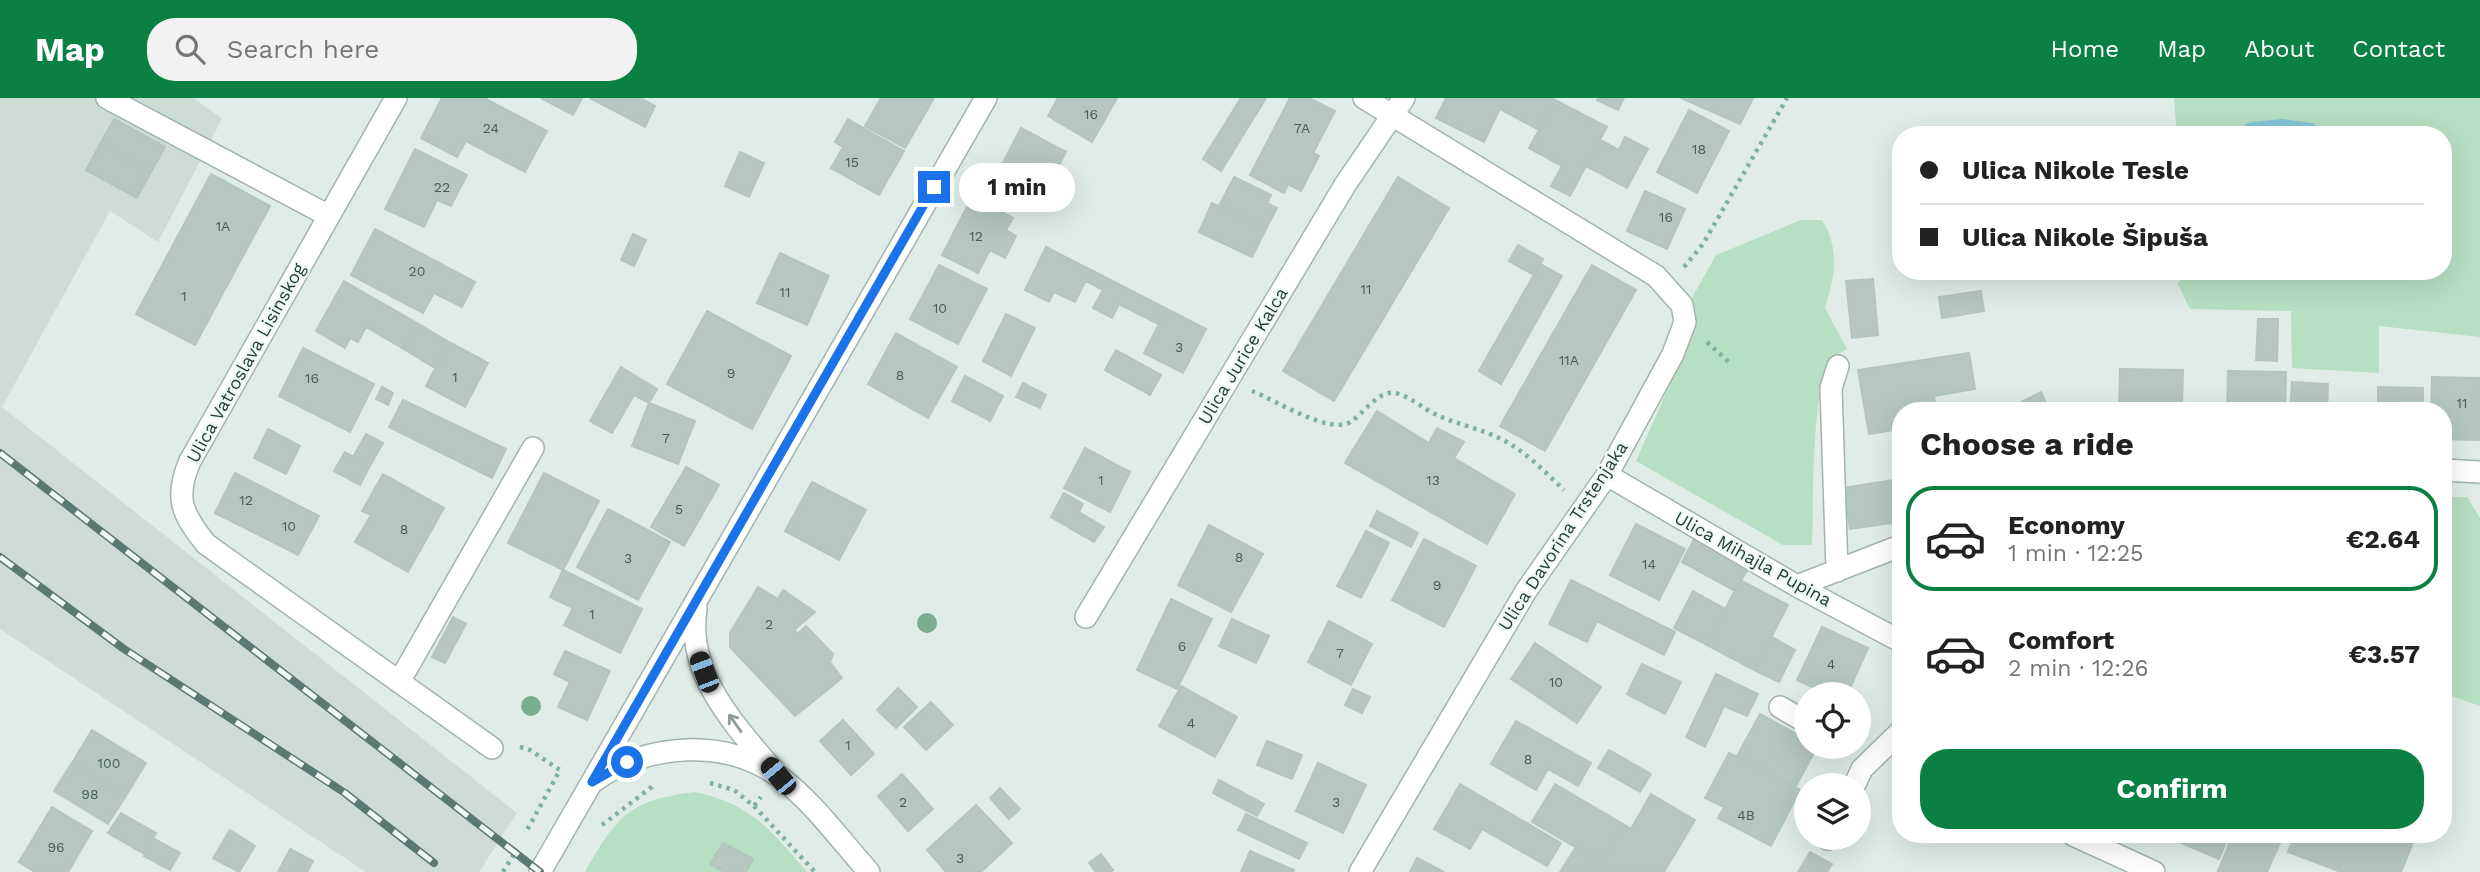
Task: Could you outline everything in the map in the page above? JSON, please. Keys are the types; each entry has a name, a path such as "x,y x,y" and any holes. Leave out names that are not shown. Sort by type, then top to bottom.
{"street":[{"path":"107,98 329,216"},
{"name":"Ulica Vatroslava Lisinskog","path":"396,98 190,461 181,482 182,505 189,523 206,544 492,748"},
{"path":"540,872 986,98"},
{"name":"Ulica Davorina Trstenjaka","path":"1360,872 1480,666 1583,507 1607,475 1674,354 1685,322 1682,305 1668,287 1639,265 1399,106 1364,98"},
{"name":"Ulica Jurice Kalca","path":"1086,617 1345,185 1399,106"},
{"path":"1837,571 1831,388 1838,366"},
{"path":"399,682 533,448"},
{"path":"2452,470 2480,472"},
{"name":"Ulica Mihajla Pupina","path":"1607,475 1797,586 1892,637"},
{"path":"1797,586 1892,549"},
{"path":"698,599 693,633 704,672 743,734 778,776 869,872"},
{"path":"1780,707 1794,715"},
{"path":"1871,748 1892,736"},
{"path":"592,782 607,771 648,753 682,750 738,757 778,776"},
{"path":"2091,843 2154,872"}],"path":[{"path":"1668,287 1703,244 1787,98"},
{"path":"1229,381 1324,424 1338,427 1349,423 1381,397 1390,393 1398,394 1438,416 1499,438 1537,464 1583,507"},
{"path":"492,748 505,743 530,750 560,770 503,872"},
{"path":"754,806 778,776"},
{"path":"704,782 734,790 754,806 815,872"},
{"path":"602,824 629,802 655,785 664,783"}],"shaded area":[{"path":"0,98 194,98 222,119 158,242 110,211 2,407 517,813 479,872 366,872 0,629"}],"green space":[{"path":"2174,98 2480,98 2480,337 2379,326 2379,373 2292,368 2291,311 2190,309 2178,284 2180,280 2452,280 2452,126 2176,126"},
{"path":"1801,220 1822,220 1828,231 1834,263 1825,308 1847,349 1833,357 1820,392 1815,446 1812,545 1783,545 1636,461 1693,332 1691,306 1694,294 1716,255"},
{"path":"2452,497 2467,497 2480,518 2480,706 2452,696"},
{"path":"695,792 731,804 759,821 807,872 585,872 606,837 627,814 654,800"}],"water":[{"path":"2282,119 2313,123 2317,126 2243,126 2250,122"}],"building":[{"path":"442,98 484,98 547,131 525,172 466,141 457,157 421,138"},
{"path":"541,98 582,98 573,115"},
{"path":"590,98 640,98 655,106 645,127"},
{"path":"881,98 934,98 905,148 865,126"},
{"path":"1058,98 1117,98 1092,142 1048,116"},
{"path":"1241,98 1266,98 1221,171 1203,159"},
{"path":"1290,98 1309,98 1335,111 1313,153 1319,156 1301,191 1288,184 1284,193 1250,175"},
{"path":"1446,98 1505,98 1484,142 1436,118"},
{"path":"1505,98 1555,100 1539,130 1500,109"},
{"path":"1624,98 1618,110 1597,100"},
{"path":"1681,98 1753,98 1740,124"},
{"path":"1555,100 1607,127 1570,196 1551,186 1562,166 1529,148"},
{"path":"1689,110 1729,131 1697,193 1657,172"},
{"path":"114,119 165,147 151,172 100,144"},
{"path":"848,119 904,151 879,195 831,168 843,147 835,142"},
{"path":"1021,128 1066,152 1037,207 992,184"},
{"path":"1625,137 1648,149 1627,188 1586,166 1601,140 1619,150"},
{"path":"100,144 151,172 137,198 86,170"},
{"path":"415,149 467,175 451,206 437,200 424,227 385,209"},
{"path":"740,152 764,163 749,197 725,186"},
{"path":"211,174 270,206 195,345 136,314"},
{"path":"1234,177 1271,195 1267,203 1277,208 1266,229 1219,206"},
{"path":"1398,177 1449,208 1334,401 1283,371"},
{"path":"1645,191 1685,209 1667,249 1627,231"},
{"path":"972,197 1013,218 1006,230 1016,236 1005,258 990,250 978,273 942,255"},
{"path":"1212,203 1266,229 1252,257 1199,232"},
{"path":"375,229 475,282 462,307 434,293 423,313 351,275"},
{"path":"633,234 646,240 634,266 621,260"},
{"path":"1518,245 1543,259 1534,275 1509,261"},
{"path":"1046,247 1091,270 1075,302 1054,292 1049,302 1025,290"},
{"path":"780,253 829,276 807,325 757,303"},
{"path":"1540,264 1562,276 1501,384 1479,371"},
{"path":"939,265 987,289 958,344 910,319"},
{"path":"1592,265 1636,290 1545,451 1500,426"},
{"path":"1091,270 1167,309 1158,324 1119,304 1112,318 1093,308 1103,290 1086,281"},
{"path":"1873,279 1878,335 1852,338 1846,281"},
{"path":"344,281 417,323 402,348 366,327 358,342 350,338 345,348 316,331"},
{"path":"1981,291 1984,311 1942,318 1939,297"},
{"path":"1167,309 1206,329 1183,373 1144,353"},
{"path":"707,311 791,356 752,429 667,384"},
{"path":"1006,314 1035,328 1011,376 983,361"},
{"path":"2258,319 2278,319 2277,361 2256,360"},
{"path":"417,323 449,342 435,368 402,348"},
{"path":"896,333 957,367 928,418 868,384"},
{"path":"449,342 488,363 465,407 426,386"},
{"path":"303,348 374,384 350,432 279,396"},
{"path":"1116,350 1161,375 1150,395 1105,370"},
{"path":"1969,353 1975,389 1934,396 1935,402 1892,402 1892,430 1869,434 1858,370"},
{"path":"621,367 657,389 649,403 634,395 612,433 590,421"},
{"path":"2120,369 2183,370 2182,402 2119,402"},
{"path":"2228,371 2286,372 2285,402 2227,402"},
{"path":"965,376 1003,396 990,421 952,401"},
{"path":"2432,377 2480,378 2480,440 2452,439 2452,402 2431,402"},
{"path":"2292,382 2328,384 2327,402 2291,402"},
{"path":"1023,383 1046,395 1040,408 1016,397"},
{"path":"382,387 393,393 388,405 376,399"},
{"path":"2378,387 2423,388 2423,402 2378,402"},
{"path":"2041,392 2046,402 2022,402"},
{"path":"403,400 506,449 492,478 389,427"},
{"path":"649,403 695,421 678,464 632,446"},
{"path":"1377,411 1429,443 1437,428 1464,442 1454,458 1515,494 1487,544 1345,463"},
{"path":"268,429 300,446 286,474 254,458"},
{"path":"366,434 383,443 370,466 353,457"},
{"path":"1085,448 1130,472 1110,512 1064,488"},
{"path":"345,452 370,466 360,485 334,471"},
{"path":"686,467 719,485 684,546 651,527"},
{"path":"235,473 319,516 298,555 215,513"},
{"path":"544,473 599,501 563,570 508,543"},
{"path":"383,474 444,508 408,572 355,542 371,515 362,511"},
{"path":"1892,480 1892,523 1850,529 1843,488"},
{"path":"812,482 866,510 839,560 785,531"},
{"path":"1064,493 1083,504 1079,512 1104,527 1094,542 1051,517"},
{"path":"608,509 670,542 638,600 577,567"},
{"path":"1377,511 1418,533 1411,547 1370,526"},
{"path":"1636,524 1685,549 1659,600 1610,575"},
{"path":"1209,525 1263,554 1231,612 1178,585"},
{"path":"1366,531 1389,543 1361,598 1337,586"},
{"path":"1424,539 1476,566 1444,627 1392,600"},
{"path":"1694,539 1749,567 1735,591 1682,562"},
{"path":"563,570 642,609 620,653 564,625 573,608 550,597"},
{"path":"1571,580 1675,632 1664,655 1597,621 1587,642 1549,624"},
{"path":"1740,580 1788,605 1754,670 1707,645"},
{"path":"758,587 778,599 783,590 815,612 794,630 798,634 806,626 833,654 830,662 842,678 795,716 730,647 730,633"},
{"path":"1693,591 1725,609 1707,645 1674,628"},
{"path":"1171,599 1212,619 1177,689 1137,670"},
{"path":"453,617 466,624 445,663 432,657"},
{"path":"1232,619 1269,636 1256,663 1219,646"},
{"path":"1329,621 1372,644 1351,685 1308,662"},
{"path":"1822,627 1868,648 1853,682 1797,680"},
{"path":"1772,637 1795,650 1779,682 1754,670"},
{"path":"1535,643 1601,687 1577,723 1511,679"},
{"path":"565,651 610,671 587,720 558,707 570,682 554,674"},
{"path":"1642,664 1681,682 1665,714 1627,694"},
{"path":"1716,674 1758,694 1747,716 1724,706 1705,747 1686,737"},
{"path":"1181,686 1237,717 1215,757 1159,726"},
{"path":"898,688 917,707 896,728 877,710"},
{"path":"1353,689 1370,697 1362,713 1345,705"},
{"path":"931,702 953,725 926,750 904,727"},
{"path":"1760,714 1794,732 1794,759 1811,759 1803,773 1794,773 1794,787 1737,756"},
{"path":"843,720 874,754 851,775 820,741"},
{"path":"1516,721 1591,763 1578,786 1548,769 1536,790 1491,764"},
{"path":"92,730 146,763 125,797 72,763"},
{"path":"1267,741 1302,755 1292,779 1257,765"},
{"path":"1609,750 1651,774 1640,792 1598,768"},
{"path":"1729,753 1794,787 1794,802 1771,846 1718,818 1724,807 1705,798"},
{"path":"72,763 125,797 108,824 54,791"},
{"path":"1318,763 1366,785 1343,833 1296,811"},
{"path":"902,774 933,809 908,831 878,796"},
{"path":"1219,780 1264,804 1257,816 1213,793"},
{"path":"1460,784 1561,843 1547,866 1482,829 1470,849 1434,829"},
{"path":"1555,784 1623,824 1601,862 1532,822"},
{"path":"1000,788 1020,809 1009,819 990,798"},
{"path":"1651,794 1695,820 1664,872 1617,872 1601,862 1623,824 1631,829"},
{"path":"976,805 1012,843 981,872 946,872 927,850"},
{"path":"52,807 92,831 68,872 35,872 19,862"},
{"path":"121,813 156,833 144,854 108,833"},
{"path":"1246,814 1307,843 1299,859 1238,830"},
{"path":"230,830 255,846 239,872 213,858"},
{"path":"153,838 180,853 170,870 144,856"},
{"path":"723,843 753,859 746,872 725,872 710,864"},
{"path":"2181,843 2226,843 2219,859"},
{"path":"2230,843 2280,843 2267,872 2218,871"},
{"path":"2292,843 2413,843 2401,872 2341,872 2288,852"},
{"path":"1576,847 1601,862 1617,872 1560,872"},
{"path":"290,849 313,861 307,872 278,872"},
{"path":"1250,851 1294,870 1241,872"},
{"path":"1810,852 1832,864 1827,872 1798,872"},
{"path":"1101,854 1113,870 1110,872 1096,872 1089,863"},
{"path":"1417,858 1444,872 1410,872"}],"railway":[{"path":"0,453 540,872"},
{"path":"0,557 124,649 345,793 434,863"}],"route":[{"path":"627,762 607,771 592,782 934,187"}]}
